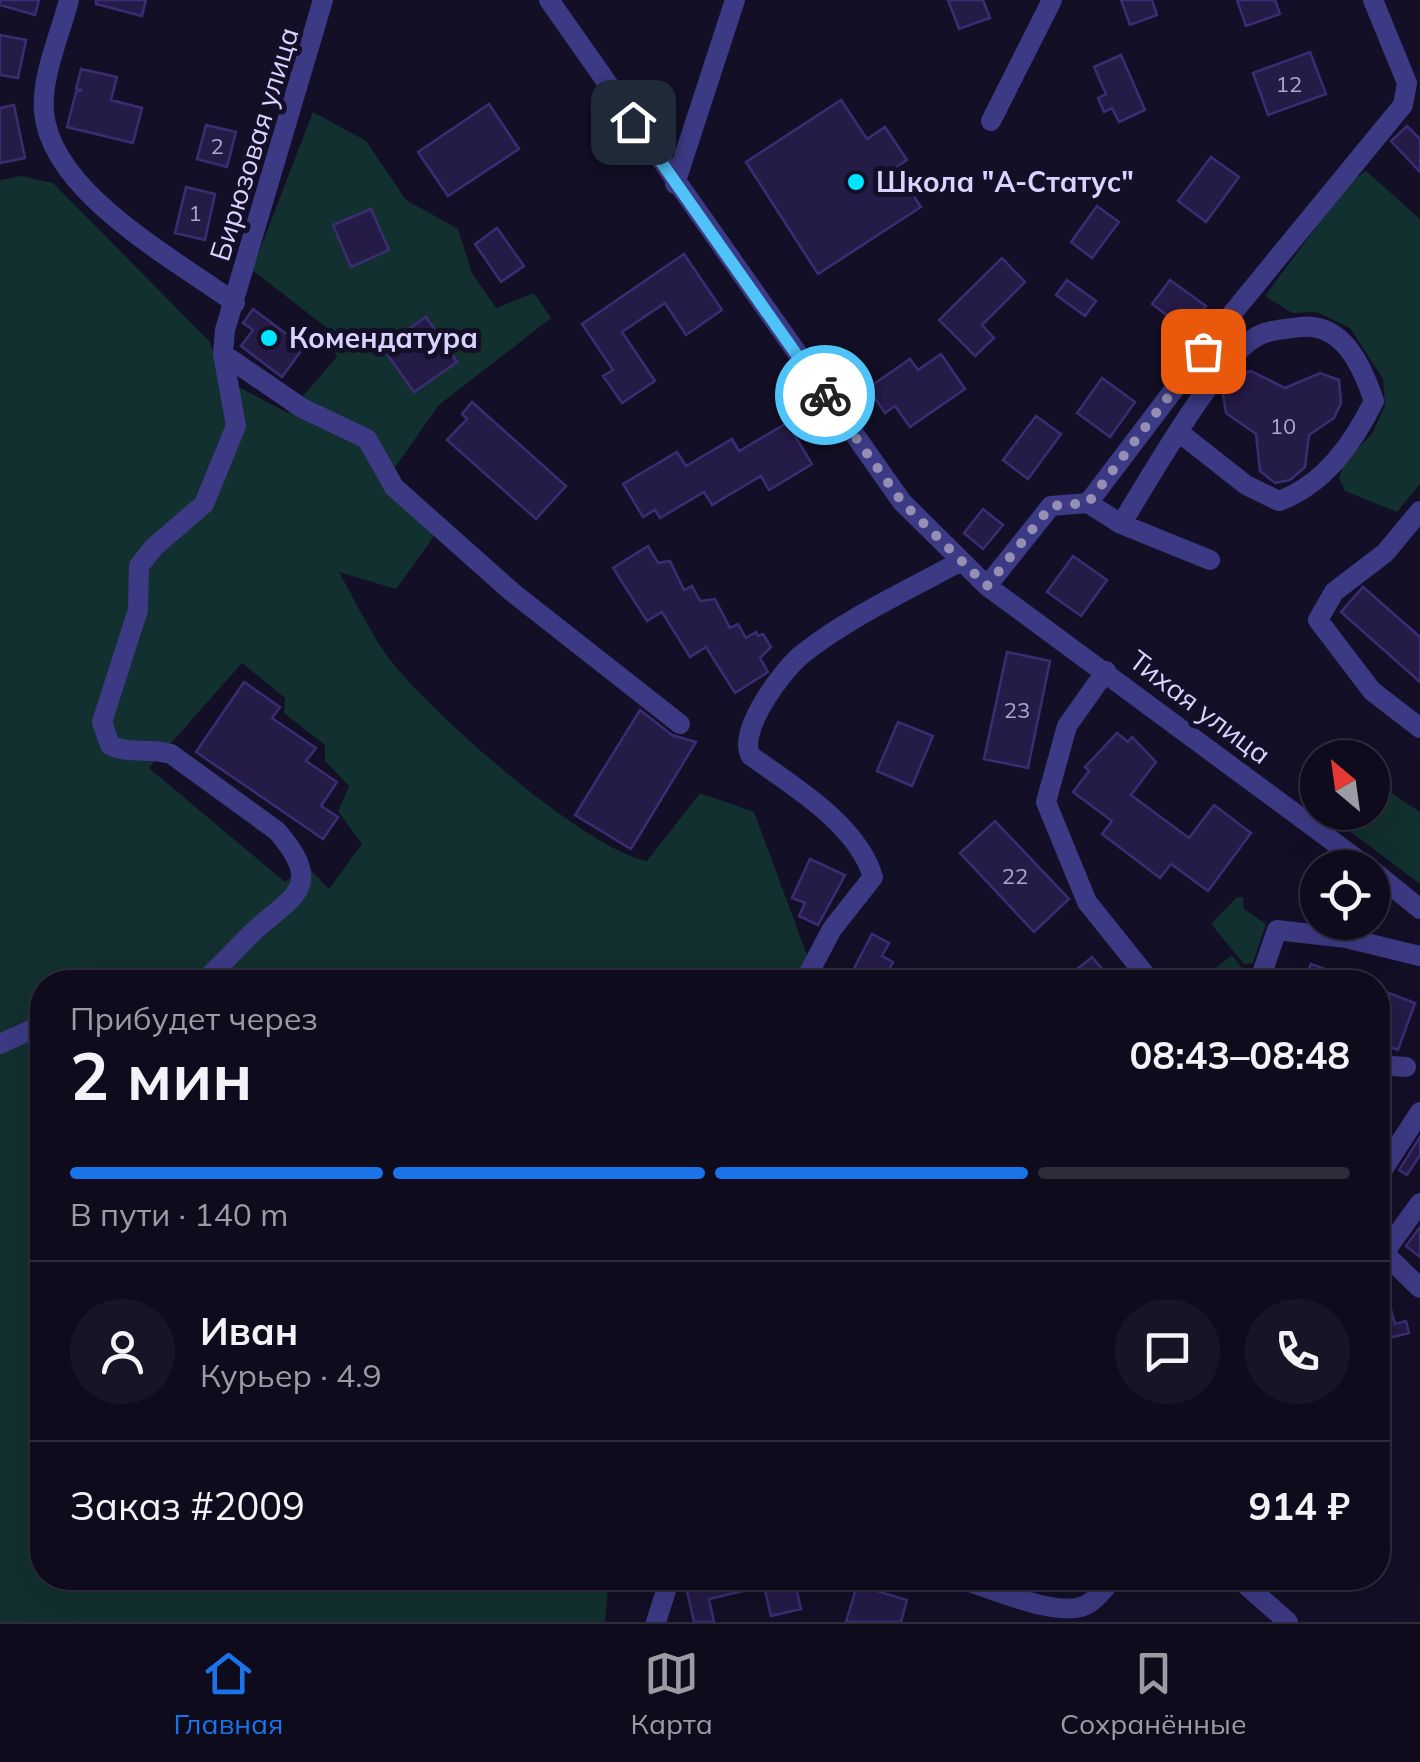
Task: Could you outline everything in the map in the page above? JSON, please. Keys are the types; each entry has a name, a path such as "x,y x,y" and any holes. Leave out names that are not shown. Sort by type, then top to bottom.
{"street":[{"path":"69,0 44,109 56,150 86,193 234,303"},
{"name":"Бирюзовая улица","path":"223,354 234,303 323,0"},
{"name":"Тихая улица","path":"549,0 902,502 959,562 992,589 1345,850"},
{"path":"675,184 736,0"},
{"path":"991,122 1052,0"},
{"path":"1088,503 1226,321 1404,105 1407,82 1373,0"},
{"path":"1122,524 1180,432 1232,358 1260,334 1316,325 1334,334 1364,371 1374,401 1357,436 1322,475 1300,493 1279,501 1246,484 1180,432"},
{"path":"223,354 302,408 366,440 394,487 512,592 680,724"},
{"path":"216,970 257,928 288,907 300,891 300,875 291,847 278,831 171,754 151,748 125,752 110,744 102,722 138,610 139,566 154,546 204,504 236,426 223,354"},
{"path":"992,589 1051,506 1088,503 1122,524 1210,560"},
{"path":"1420,511 1384,553 1334,592 1318,620 1372,691 1420,728"},
{"path":"810,970 832,928 873,878 861,851 838,824 751,756 746,748 748,734 761,706 802,653 959,562"},
{"path":"1106,672 1066,726 1046,802 1088,902 1142,970"},
{"name":"Тихая улица","path":"1390,885 1420,909"},
{"path":"1263,970 1277,930 1346,938 1420,956"},
{"path":"0,1044 30,1030"},
{"path":"1390,1066 1406,1067"},
{"path":"1390,1158 1420,1112"},
{"path":"1390,1245 1420,1203"},
{"path":"1390,1259 1420,1288"},
{"path":"656,1622 666,1590"},
{"path":"996,1590 1060,1610 1082,1608 1104,1590"},
{"path":"1252,1590 1288,1622"}],"green space":[{"path":"313,112 366,141 406,200 458,229 472,273 496,308 534,293 551,318 439,405 386,480 435,535 396,589 339,572 379,643 433,707 507,773 546,804 619,851 647,861 700,793 754,812 807,955 799,970 30,970 30,1590 608,1590 605,1622 0,1622 0,180 21,176 53,183 210,342 221,378 288,413 337,357 327,328 252,270","holes":["242,663 285,698 284,713 325,745 325,761 349,786 338,811 362,844 329,889 306,865 285,882 149,768"]},
{"path":"1366,171 1420,219 1420,484 1397,512 1345,491 1339,478 1345,461 1372,434 1385,405 1383,379 1350,328 1317,312 1292,313 1265,296 1349,183"},
{"path":"1390,792 1420,812 1420,884 1390,861 1390,850 1375,850 1348,830 1390,830"},
{"path":"1237,897 1243,897 1244,909 1266,924 1253,963 1244,964 1211,924"},
{"path":"1232,955 1243,970 1213,970"}],"building":[{"path":"0,0 39,0 35,15 0,5"},
{"path":"96,0 146,0 142,16 96,4"},
{"path":"948,0 983,0 990,18 959,29"},
{"path":"1121,0 1152,0 1157,15 1130,25"},
{"path":"1237,0 1275,0 1280,14 1246,26"},
{"path":"0,35 26,40 18,78 0,75"},
{"path":"1310,52 1326,94 1268,115 1253,73"},
{"path":"1121,55 1145,110 1119,122 1112,108 1104,112 1098,98 1106,94 1094,67"},
{"path":"81,69 117,77 111,100 142,108 133,143 67,127 76,92 82,90 76,89"},
{"path":"841,100 867,139 885,127 907,160 895,168 921,207 818,274 746,162"},
{"path":"489,104 519,149 448,196 418,152"},
{"path":"14,105 25,158 0,163 0,108"},
{"path":"206,125 236,132 227,167 197,159"},
{"path":"1407,126 1420,139 1420,172 1391,141"},
{"path":"1211,157 1239,177 1206,222 1178,201"},
{"path":"186,187 215,194 205,240 175,233"},
{"path":"1097,206 1119,222 1092,258 1071,242"},
{"path":"371,209 389,250 351,267 333,225"},
{"path":"497,228 524,266 501,282 475,244"},
{"path":"684,254 722,310 686,335 665,303 622,332 655,381 622,403 603,376 613,370 582,324"},
{"path":"1002,258 1025,282 982,325 994,338 975,356 939,320"},
{"path":"1067,280 1096,301 1085,316 1056,295"},
{"path":"1170,280 1206,306 1188,331 1152,304"},
{"name":"Комендатура","path":"253,309 304,347 282,377 241,346 253,330 243,323"},
{"path":"426,317 457,362 414,392 382,347"},
{"path":"941,354 965,389 910,427 895,406 885,413 868,388 910,359 918,370"},
{"path":"1251,371 1285,388 1320,373 1339,380 1341,403 1334,418 1309,435 1305,467 1290,480 1275,483 1260,471 1256,434 1226,413 1223,394 1227,386 1235,376"},
{"path":"1102,378 1135,402 1110,437 1077,413"},
{"path":"472,402 566,486 536,519 447,440 467,419 462,414"},
{"path":"1036,416 1061,434 1028,479 1003,460"},
{"path":"787,423 812,464 769,490 761,476 712,505 704,492 660,518 655,510 643,517 623,484 677,452 686,466 732,439 739,451"},
{"path":"983,509 1003,525 983,549 964,533"},
{"path":"648,546 658,563 670,561 684,590 692,586 700,601 715,599 730,628 738,624 746,638 756,632 758,636 763,634 771,647 760,658 768,672 735,693 706,647 690,657 662,612 647,621 613,568"},
{"path":"1073,556 1107,580 1081,616 1047,592"},
{"path":"1363,587 1420,637 1420,682 1341,612"},
{"path":"1007,652 1050,661 1028,768 984,759"},
{"path":"244,682 280,707 272,718 316,748 306,761 337,782 321,806 338,817 323,839 196,752"},
{"path":"640,710 672,735 696,742 631,849 575,815"},
{"path":"898,722 933,736 912,786 877,771"},
{"path":"1117,733 1128,742 1132,737 1156,762 1131,795 1189,838 1214,805 1251,833 1208,891 1171,864 1160,878 1102,834 1112,821 1073,792 1089,771 1085,767"},
{"path":"995,821 1069,899 1034,932 960,853"},
{"path":"810,859 845,875 818,925 799,916 805,903 792,898"},
{"path":"872,934 889,943 882,956 893,962 889,970 853,970"},
{"path":"1092,957 1103,970 1076,970"},
{"path":"1390,994 1415,1003 1398,1050 1390,1047"},
{"path":"1420,1137 1420,1155 1407,1175 1399,1170"},
{"path":"1420,1227 1420,1257 1406,1246"},
{"path":"1390,1306 1395,1324 1406,1321 1409,1333 1390,1338"},
{"path":"687,1590 747,1590 709,1599 714,1622 694,1622"},
{"path":"765,1590 797,1590 801,1609 771,1616"},
{"path":"856,1590 874,1590 907,1600 901,1622 846,1622"}],"way so far":[{"path":"825,395 902,502 928,532 987,586 1051,506 1088,503 1203,351"}],"place":[{"name":"Школа \"А-Статус\"","path":"856,182"},
{"name":"Комендатура","path":"269,338"}],"route":[{"path":"633,122 825,395"}]}
